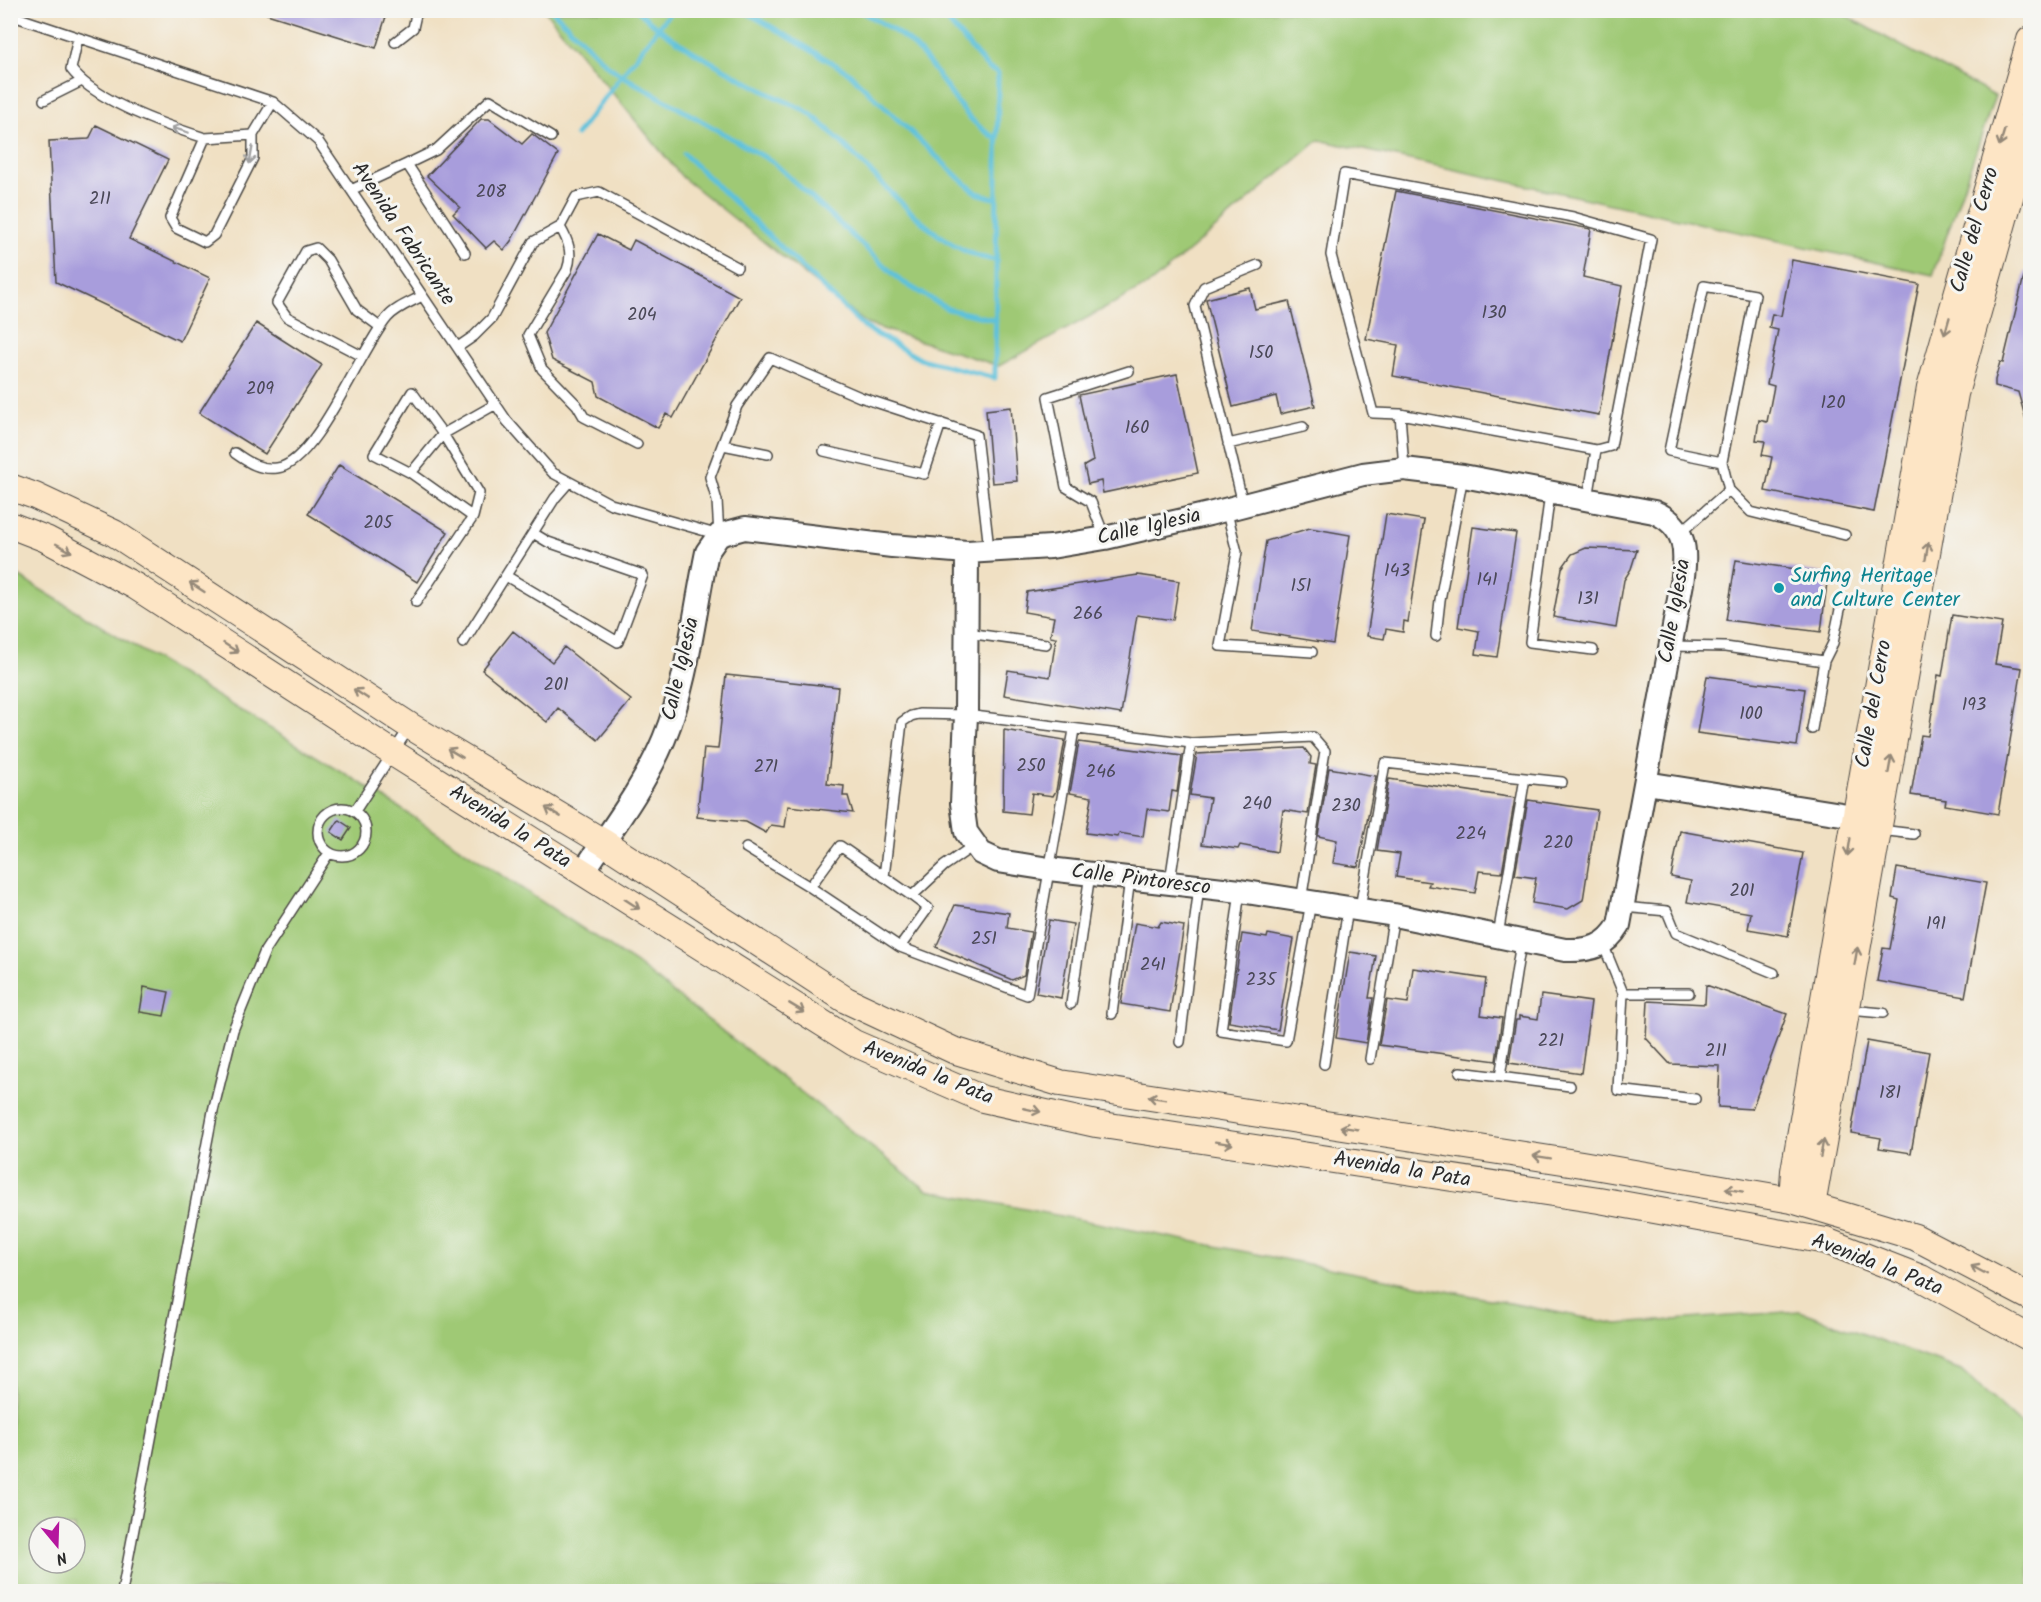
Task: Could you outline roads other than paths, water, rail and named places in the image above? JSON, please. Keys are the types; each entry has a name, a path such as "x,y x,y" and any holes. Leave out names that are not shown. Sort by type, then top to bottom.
{"main road":[{"name":"Calle del Cerro","path":"1802,1203 1794,1171 1930,387 2031,40"},
{"name":"Calle del Cerro","path":"1802,1203 1846,1010 1955,394 2031,126"},
{"name":"Avenida la Pata","path":"10,487 35,496 114,533 410,726 603,842 846,1000 953,1050 1060,1083 1582,1164 1802,1203 1915,1237 2031,1297"},
{"name":"Avenida la Pata","path":"10,525 46,539 135,586 393,753 854,1043 983,1099 1096,1124 1599,1200 1826,1241 1921,1278 2031,1338"},
{"path":"1802,1203 1826,1241"}],"street":[{"name":"Calle Iglesia","path":"583,872 647,773 670,722 707,552 719,535 745,528 892,546 978,552 1051,547 1106,538 1363,474 1404,469 1462,476 1654,512 1673,524 1685,542 1685,565 1620,925 1603,944"},
{"path":"973,846 966,832 963,817 967,633 978,552"},
{"path":"1646,783 1854,816"},
{"name":"Calle Pintoresco","path":"973,846 981,853 998,861 1049,869 1240,891 1394,915 1497,938 1584,951 1603,944"}],"lane":[{"path":"395,42 413,28 417,10"},
{"name":"Avenida Fabricante","path":"10,15 273,102 318,141 496,404 553,473 611,504 719,535"},
{"path":"78,38 71,69 80,82 160,124 205,138 253,135"},
{"path":"44,100 80,82"},
{"path":"351,190 436,150 490,100 551,137"},
{"path":"205,138 170,218 176,228 205,242 214,235 253,158 253,135 273,102"},
{"path":"407,164 465,253"},
{"path":"1344,174 1573,217 1651,239 1611,446 1596,450 1400,414 1373,413 1331,255 1344,174"},
{"path":"458,347 474,336 492,318 533,242 560,227 576,197 599,192 737,267"},
{"path":"560,227 569,243 570,260 567,270 528,335 534,354 542,369 577,405 584,417 605,430 637,444"},
{"path":"363,356 287,317 277,303 306,250 316,248 328,260 357,310 380,327"},
{"path":"1258,265 1204,287 1194,306 1228,444 1235,507 1237,552 1220,646 1312,652"},
{"path":"1722,462 1669,451 1704,286 1755,295 1722,462 1729,490 1751,512 1845,535"},
{"path":"235,453 257,468 279,468 298,458 331,410 388,316 422,296"},
{"path":"719,535 717,501 710,477 737,406 770,358 860,396 976,435 978,552"},
{"path":"1106,538 1091,502 1066,487 1047,397 1129,370"},
{"path":"417,602 473,517 479,493 443,434 412,392 374,454 411,473 473,517"},
{"path":"411,473 443,434 496,404"},
{"path":"1400,414 1404,469"},
{"path":"824,451 924,474 941,423"},
{"path":"1228,444 1303,427"},
{"path":"723,444 768,454"},
{"path":"1588,499 1596,450"},
{"path":"1436,636 1440,600 1462,476"},
{"path":"463,643 569,482"},
{"path":"1680,533 1729,490"},
{"path":"1550,492 1530,642 1593,650"},
{"path":"506,576 618,642 643,575 548,542 533,534"},
{"path":"1812,729 1824,661 1833,643 1842,600"},
{"path":"967,633 1046,644"},
{"path":"1669,646 1725,646 1824,661"},
{"path":"884,876 902,722 919,714 966,715 1191,743 1313,737 1325,752 1286,1041 1221,1031 1240,891"},
{"path":"355,812 410,726"},
{"path":"746,848 810,887 900,947 1027,995 1049,869 1055,849 1074,730"},
{"path":"1170,883 1191,743"},
{"path":"1323,1064 1384,763 1562,782"},
{"path":"1497,938 1525,778"},
{"path":"337,808 355,812 364,821 366,828 363,843 352,854 345,856 329,853 319,840 317,832 322,817 337,808"},
{"path":"1878,830 1914,834"},
{"path":"810,887 840,846 928,908 900,947"},
{"path":"912,896 944,866 973,846"},
{"path":"122,1592 213,1112 233,1030 265,951 329,853"},
{"path":"1071,1004 1090,874"},
{"path":"1112,1014 1130,879"},
{"path":"1179,1042 1199,886"},
{"path":"1623,907 1667,911 1676,933 1774,973"},
{"path":"1370,1059 1394,915"},
{"path":"1500,1077 1521,942"},
{"path":"1603,944 1623,993 1618,1090 1695,1100"},
{"path":"1623,993 1689,993"},
{"path":"1846,1010 1883,1013"},
{"path":"1460,1072 1570,1086"}],"waterway":[{"path":"552,10 607,65 621,75 773,162 901,281 948,309 996,320"},
{"path":"637,10 667,34 700,55 809,113 921,221 946,240 971,254 996,260"},
{"path":"576,135 672,10"},
{"path":"743,10 848,72 958,177 977,193 997,199"},
{"path":"859,10 914,46 962,109 984,131 998,139"},
{"path":"684,154 864,327 920,359 995,378 998,73 988,68 938,10"}],"place":[{"name":"Surfing Heritage and Culture Center","path":"1779,588"}]}
